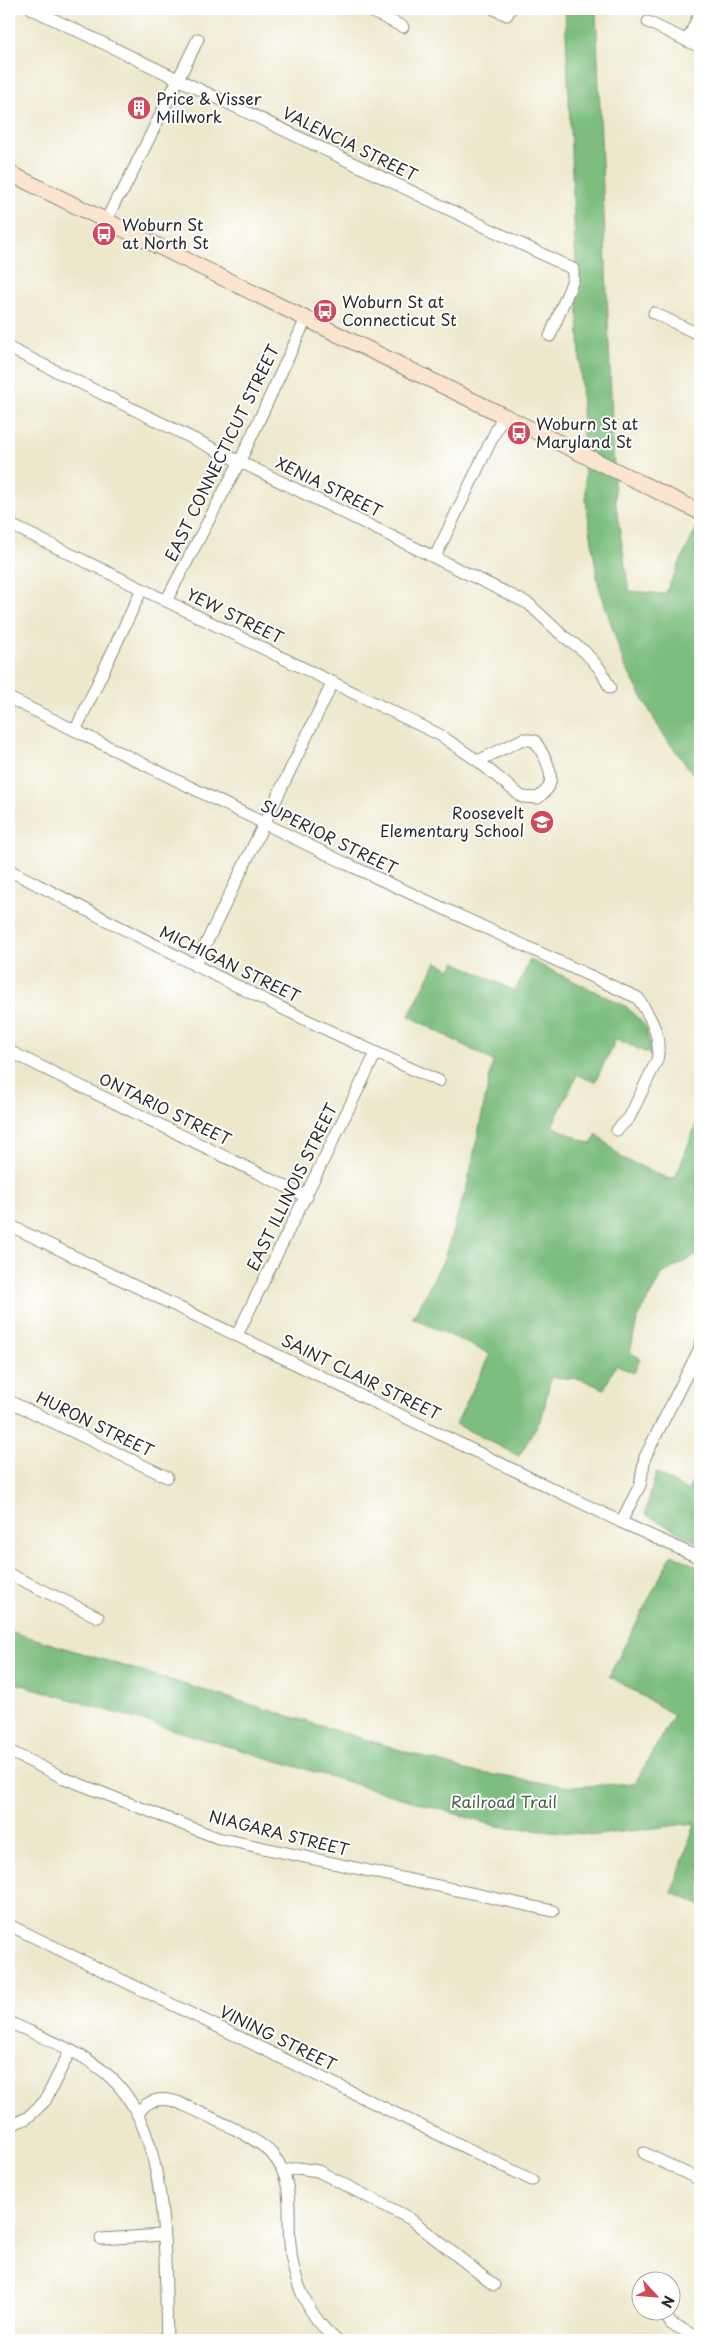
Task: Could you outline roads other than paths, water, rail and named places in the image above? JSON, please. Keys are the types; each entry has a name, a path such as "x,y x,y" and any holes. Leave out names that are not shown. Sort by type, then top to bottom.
{"main road":[{"path":"9,174 700,512"}],"street":[{"name":"VALENCIA STREET","path":"32,9 573,269 573,280 550,336"},
{"path":"367,9 403,27"},
{"path":"494,9 508,12"},
{"path":"687,41 700,13"},
{"path":"648,22 700,47"},
{"path":"106,221 117,198 123,191 198,39"},
{"path":"654,313 700,335"},
{"name":"EAST CONNECTICUT STREET","path":"166,601 240,461 306,319"},
{"name":"XENIA STREET","path":"9,348 528,604 563,636 584,651 600,670 610,688"},
{"path":"435,557 503,416"},
{"name":"YEW STREET","path":"9,524 447,739 478,761"},
{"path":"76,730 142,589"},
{"path":"195,966 333,682"},
{"name":"SUPERIOR STREET","path":"9,698 264,825 638,998 652,1020 659,1050 657,1060 629,1118 617,1130"},
{"path":"523,739 535,741 544,756 551,778 549,787 538,798 522,797 478,761 523,739"},
{"name":"MICHIGAN STREET","path":"9,870 195,966 376,1053 439,1081"},
{"name":"ONTARIO STREET","path":"9,1051 307,1197"},
{"name":"EAST ILLINOIS STREET","path":"237,1335 307,1197 376,1053"},
{"name":"SAINT CLAIR STREET","path":"9,1225 621,1522 700,1558"},
{"path":"621,1522 640,1485 645,1458 700,1348 700,1343"},
{"name":"HURON STREET","path":"9,1401 167,1477"},
{"path":"9,1574 98,1617"},
{"name":"NIAGARA STREET","path":"9,1750 64,1778 218,1838 553,1911"},
{"name":"VINING STREET","path":"9,1925 532,2180"},
{"path":"9,2022 92,2063 110,2076 139,2112 155,2162 162,2235 167,2340"},
{"path":"9,2126 27,2118 45,2101 70,2051"},
{"path":"139,2112 144,2105 155,2100 166,2099 177,2102 262,2146 274,2156 284,2171 289,2195 290,2244 295,2275 314,2316 336,2340"},
{"path":"644,2153 700,2180"},
{"path":"284,2171 298,2168 318,2171 409,2218 494,2285"},
{"path":"101,2238 162,2235"},
{"path":"671,2322 700,2338"}],"place":[{"name":"Price & Visser Millwork","path":"139,108"},
{"name":"Woburn St at North St","path":"104,234"},
{"name":"Woburn St at Connecticut St","path":"325,311"},
{"name":"Woburn St at Maryland St","path":"519,433"},
{"name":"Roosevelt Elementary School","path":"542,822"}],"park label":[{"name":"Railroad Trail","path":"504,1802"}]}
